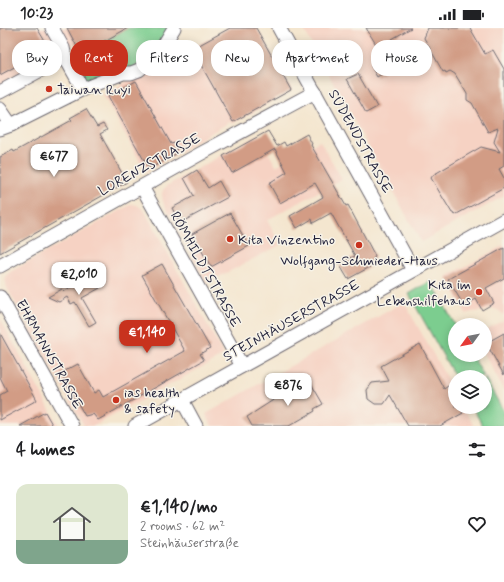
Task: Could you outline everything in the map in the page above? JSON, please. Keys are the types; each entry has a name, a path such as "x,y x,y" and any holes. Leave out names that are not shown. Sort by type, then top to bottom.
{"street":[{"path":"52,28 83,89"},
{"path":"0,109 5,127 83,89 123,73 131,73 139,70 162,48 174,28"},
{"name":"SÜDENDSTRASSE","path":"279,28 413,270"},
{"path":"0,92 64,52"},
{"name":"LORENZSTRASSE","path":"0,266 207,150 315,92"},
{"name":"RÖMHILDTSTRASSE","path":"142,187 242,366"},
{"name":"STEINHÄUSERSTRASSE","path":"135,426 504,220"},
{"name":"EHRMANNSTRASSE","path":"0,297 72,426"},
{"path":"182,400 196,426"}],"shaded area":[{"path":"0,28 133,28 111,40 70,40 70,45 62,50 62,40 12,40 12,76 14,76 0,84"},
{"path":"228,28 257,28 264,40 211,40 211,76 264,76 264,40 272,55 272,76 284,76 292,90 232,124 230,122 146,172 103,95 136,76 203,76 203,42"},
{"path":"303,28 504,28 504,196 421,242 329,76 363,76 363,40 310,40"},
{"path":"258,135 276,166 320,141 342,179 267,220 280,245 207,283 163,202 163,190 168,185"},
{"path":"132,204 137,205 144,210 224,355 94,426 84,426 7,288 5,278 10,272"},
{"name":"Kita im Lebenshilfehaus","path":"504,245 504,315 498,310 491,308 486,311 466,314 446,277"},
{"path":"404,302 448,381 448,414 467,414 474,426 212,426 206,414"},
{"path":"0,318 59,426 0,426"},
{"path":"504,320 504,391 489,362 492,362 492,326"}],"green space":[{"path":"128,28 170,28 164,40 136,40 136,66 131,71 131,67 128,68 128,40 106,40"},
{"path":"83,76 99,76 85,80"},
{"path":"431,281 451,318 448,318 448,362 476,362 480,370 451,370 409,294"},
{"path":"492,391 504,412 504,426 483,426 476,414 492,414"}],"building":[{"path":"0,28 37,28 44,40 12,40 12,68 0,75"},
{"path":"67,28 128,28 106,40 73,40"},
{"path":"230,28 256,28 263,40 211,40 211,76 264,76 264,42 272,56 272,76 283,76 291,90 233,122 203,69 203,43"},
{"path":"366,28 411,28 392,40 373,40"},
{"path":"428,28 470,28 485,54 493,50 504,69 504,166 499,169 504,178 504,188 455,215 452,213 431,178 433,175 481,147 500,152 494,142 498,128 488,132 472,103 467,100 467,94 455,74 450,71 446,73 445,71 443,72 432,52 432,40 425,40 424,38"},
{"path":"354,76 359,76 377,107 366,113 347,79"},
{"path":"136,81 171,144 174,143 177,149 174,151 176,154 149,169 108,96"},
{"path":"86,109 97,127 103,124 107,130 100,134 127,182 0,253 0,157 13,150 14,152 72,120 70,118"},
{"path":"268,131 277,146 284,142 286,146 307,134 312,144 311,145 346,206 348,205 375,256 370,267 348,279 339,264 355,256 331,213 313,223 312,219 297,228 290,216 323,197 315,183 280,203 269,183 287,172 275,149 232,173 223,156"},
{"path":"197,170 208,188 219,181 228,197 180,223 172,208 194,196 184,178"},
{"path":"230,213 249,246 211,267 192,234"},
{"name":"Kita im Lebenshilfehaus","path":"504,248 504,278 486,288 494,303 482,310 476,299 464,306 448,279"},
{"path":"162,264 210,348 200,354 204,360 98,420 93,414 85,416 61,373 78,364 94,393 99,390 103,397 185,351 142,275"},
{"path":"93,275 100,288 82,298 96,322 89,326 75,302 71,304 67,297 59,302 48,297 62,289 64,291"},
{"path":"0,333 37,400 0,420 0,395 7,391 0,377"},
{"path":"504,333 504,375 492,354 492,340"},
{"path":"420,344 444,389 448,386 448,414 461,414 440,426 408,426 390,395 384,404 375,404 368,399 367,390 372,383 389,381 381,366"},
{"path":"309,380 323,404 314,409 315,411 289,426 252,426 247,417 297,384 298,386"},
{"path":"45,412 53,426 20,426"}],"place":[{"name":"Taiwan Ruyi","path":"49,89"},
{"name":"Kita Vinzentino","path":"230,239"},
{"name":"Wolfgang-Schmieder-Haus","path":"359,245"},
{"name":"Kita im Lebenshilfehaus","path":"479,292"},
{"name":"ias health & safety","path":"116,400"}]}
